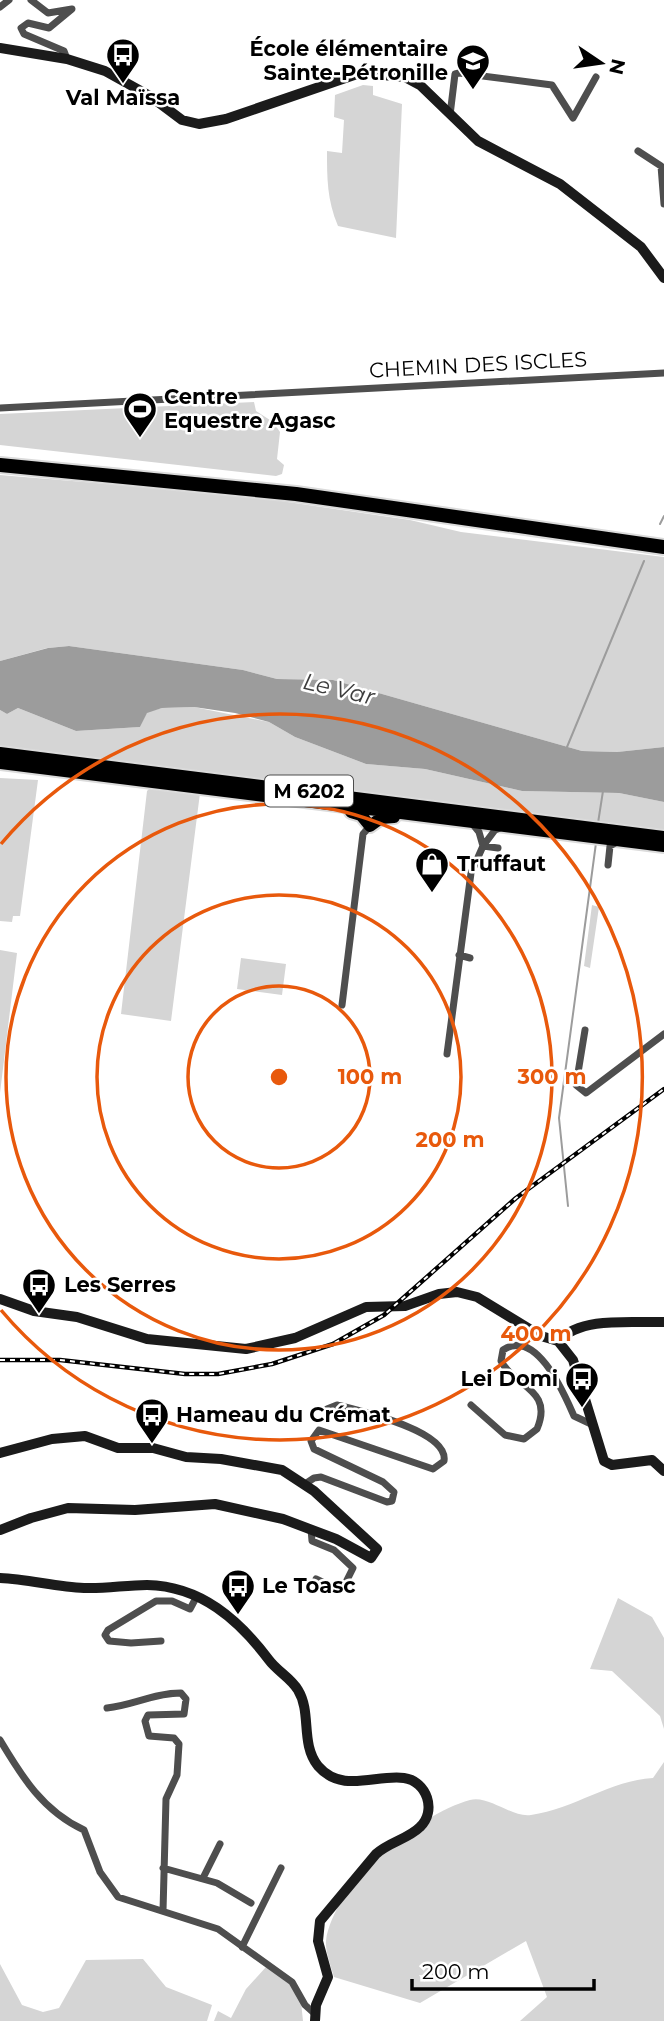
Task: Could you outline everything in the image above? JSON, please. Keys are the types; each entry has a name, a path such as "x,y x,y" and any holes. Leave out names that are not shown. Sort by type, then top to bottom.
{"highway":[{"path":"0,457 352,493 664,539"},
{"path":"0,465 296,494 664,547"}],"main road":[{"name":"M 6202","path":"0,751 604,834 664,837"},
{"name":"M 6202","path":"0,762 505,826 590,832"},
{"path":"331,805 361,815 370,826 381,818 412,818 419,815"},
{"name":"M 6202","path":"604,834 621,841 664,846"}],"street":[{"path":"0,7 9,0"},
{"path":"31,0 52,13 71,7 69,14 49,28 28,23 21,28 24,34 64,51 67,59"},
{"path":"0,48 67,59 105,71 150,96 182,120 199,124 226,119 349,76 375,72 400,76 414,81 449,117 487,147 561,184 641,247 664,278"},
{"path":"449,117 455,75 459,73 552,85 573,118 596,77"},
{"path":"638,151 661,166 664,204"},
{"name":"CHEMIN DES ISCLES","path":"0,408 664,373"},
{"path":"469,821 479,832 483,846"},
{"path":"342,1005 363,834 370,826"},
{"path":"447,1054 471,873 483,846 495,830 505,826"},
{"path":"608,865 610,846 621,841"},
{"path":"483,846 498,848"},
{"path":"459,955 470,958"},
{"path":"585,1030 576,1085 586,1093 664,1034"},
{"path":"0,1298 34,1310 77,1317 147,1339 246,1349 295,1338 366,1307 405,1306 439,1294 457,1292 477,1297 541,1336 561,1341 577,1371 599,1452 607,1463 646,1459 657,1462 664,1471"},
{"path":"561,1341 575,1329 602,1324 664,1322"},
{"path":"471,1405 509,1437 524,1439 537,1429 541,1409 537,1396 501,1361 503,1349 513,1346 524,1349 546,1363 561,1384 574,1416 584,1423 592,1424"},
{"path":"305,1485 314,1478 321,1477 387,1502 392,1500 394,1492 383,1482 314,1450 311,1441 319,1430 433,1468 444,1461 446,1453 442,1446 416,1430 337,1405 327,1409"},
{"path":"0,1453 52,1439 85,1436 121,1449 153,1448 186,1457 273,1468 305,1485 374,1545 377,1553 368,1557 311,1529 263,1512 215,1504 135,1510 68,1508 31,1517 0,1530"},
{"path":"311,1529 312,1541 334,1550 353,1568 344,1588 334,1588 316,1579"},
{"path":"0,1578 84,1588 156,1586 197,1596 238,1622 298,1690 307,1745 319,1767 336,1777 354,1782 403,1778 418,1785 428,1800 426,1821 413,1833 384,1846 322,1916 318,1941 327,1969 327,1983 315,2018"},
{"path":"160,1641 121,1643 109,1640 105,1635 110,1628 152,1602 173,1601 190,1609 197,1596"},
{"path":"107,1708 133,1705 158,1694 181,1693 186,1699 184,1714 152,1715 145,1719 149,1736 174,1738 179,1744 177,1775 166,1799 163,1911"},
{"path":"0,1740 23,1780 66,1822 84,1830 100,1872 118,1897 132,1904 218,1929 292,1982 315,2018"},
{"path":"203,1878 220,1844"},
{"path":"163,1868 203,1878 251,1903"},
{"path":"242,1947 281,1868"}],"shaded area":[{"path":"363,85 373,86 373,95 402,104 396,238 338,226 330,198 327,151 342,153 344,120 334,117 335,95"},
{"name":"Centre Equestre Agasc","path":"254,402 256,411 273,422 280,432 277,459 284,465 282,474 276,476 0,445 0,414"},
{"path":"0,475 240,495 410,520 461,532 664,557 664,747 617,752 582,751 333,680 277,679 243,670 69,646 47,648 0,661"},
{"path":"194,707 269,722 295,737 366,764 425,769 522,791 619,793 664,802 664,831 0,747 0,710 7,714 18,708 76,731 140,727 147,712 162,708"},
{"path":"0,778 38,780 20,916 13,916 12,922 0,921"},
{"path":"151,787 200,793 171,1021 121,1014 147,791"},
{"path":"592,905 599,907 590,968 584,966"},
{"path":"0,950 17,953 0,1093"},
{"path":"241,958 286,964 282,995 237,989"},
{"path":"618,1598 652,1617 664,1638 664,1729 660,1716 612,1671 590,1669"},
{"path":"664,1762 664,2021 520,2021 547,1997 526,1941 420,2003 334,1977 326,1941 332,1919 344,1897 381,1855 426,1820 449,1808 477,1799 524,1815 547,1812 622,1784 653,1778"},
{"path":"143,1959 166,1987 212,2005 207,2021 0,2021 0,1964 22,2005 43,2012 59,2008 86,1960"},
{"path":"266,1967 289,1983 301,2002 303,2021 214,2021 218,2011 231,2018 246,1989"}],"water":[{"name":"Le Var","path":"69,646 243,670 277,679 333,680 582,751 617,752 664,747 664,802 619,793 522,791 425,769 366,764 295,737 269,722 235,713 194,707 162,708 147,713 140,727 76,731 18,708 7,714 0,710 0,661 48,648"}],"waterway":[{"path":"660,524 664,516"},
{"path":"567,747 644,561"},
{"path":"598,823 603,791"},
{"path":"568,1206 559,1118 596,843"}],"railway":[{"path":"0,1360 60,1360 185,1374 218,1374 272,1364 333,1344 384,1315 516,1198 664,1089"}],"place":[{"name":"Val Maïssa","path":"123,85"},
{"name":"École élémentaire Sainte-Pétronille","path":"473,91"},
{"name":"Centre Equestre Agasc","path":"140,439"},
{"name":"Truffaut","path":"432,894"},
{"name":"Les Serres","path":"39,1315"},
{"name":"Lei Domi","path":"582,1409"},
{"name":"Hameau du Crémat","path":"152,1445"},
{"name":"Le Toasc","path":"238,1616"}]}
